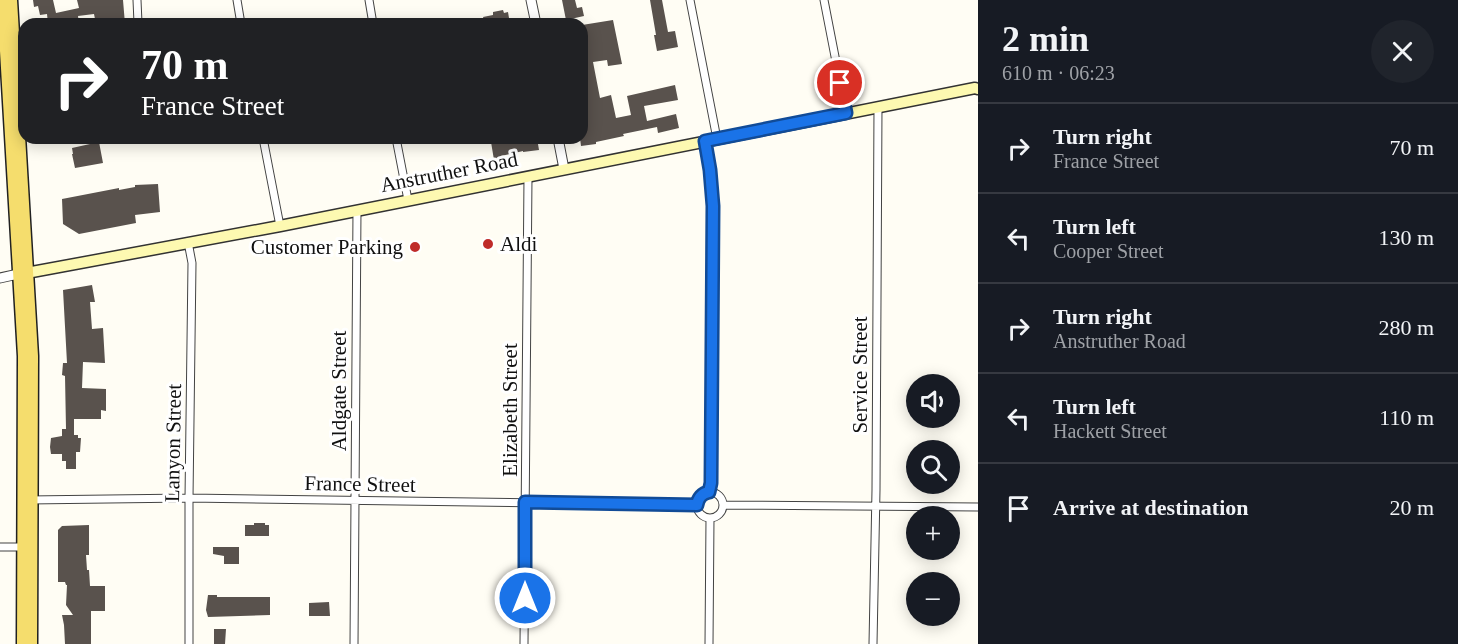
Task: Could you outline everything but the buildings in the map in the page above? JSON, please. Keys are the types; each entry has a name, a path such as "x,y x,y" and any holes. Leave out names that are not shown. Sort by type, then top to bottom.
{"main road":[{"path":"2,0 23,273 33,356 28,500 32,644"},
{"path":"12,0 23,273"},
{"name":"Anstruther Road","path":"23,273 280,226 977,87"},
{"path":"22,644 22,547 28,500"}],"street":[{"path":"137,0 138,18"},
{"path":"237,0 240,18"},
{"path":"369,0 372,18"},
{"path":"531,0 535,18"},
{"path":"690,0 717,139"},
{"path":"824,0 846,113"},
{"name":"Service Street","path":"873,644 878,107"},
{"path":"705,141 713,206 711,483 709,492"},
{"path":"264,144 280,226"},
{"path":"397,144 408,200"},
{"path":"559,144 564,169"},
{"name":"Elizabeth Street","path":"524,644 528,177"},
{"name":"Aldgate Street","path":"354,644 357,210"},
{"name":"Lanyon Street","path":"188,242 192,263 189,644"},
{"name":"Anstruther Road","path":"0,278 23,273"},
{"path":"709,492 718,494 723,500 723,509 718,516 710,518 702,516 697,505 699,498 709,492"},
{"name":"France Street","path":"28,500 189,498 697,505"},
{"path":"723,505 978,507"},
{"path":"709,644 710,518"},
{"path":"0,547 22,547"}],"place":[{"name":"Aldi","path":"488,244"},
{"name":"Customer Parking","path":"415,247"}],"route":[{"path":"525,598 525,502 697,505 699,498 709,492 711,483 713,206 705,141 846,113 840,83"}]}
